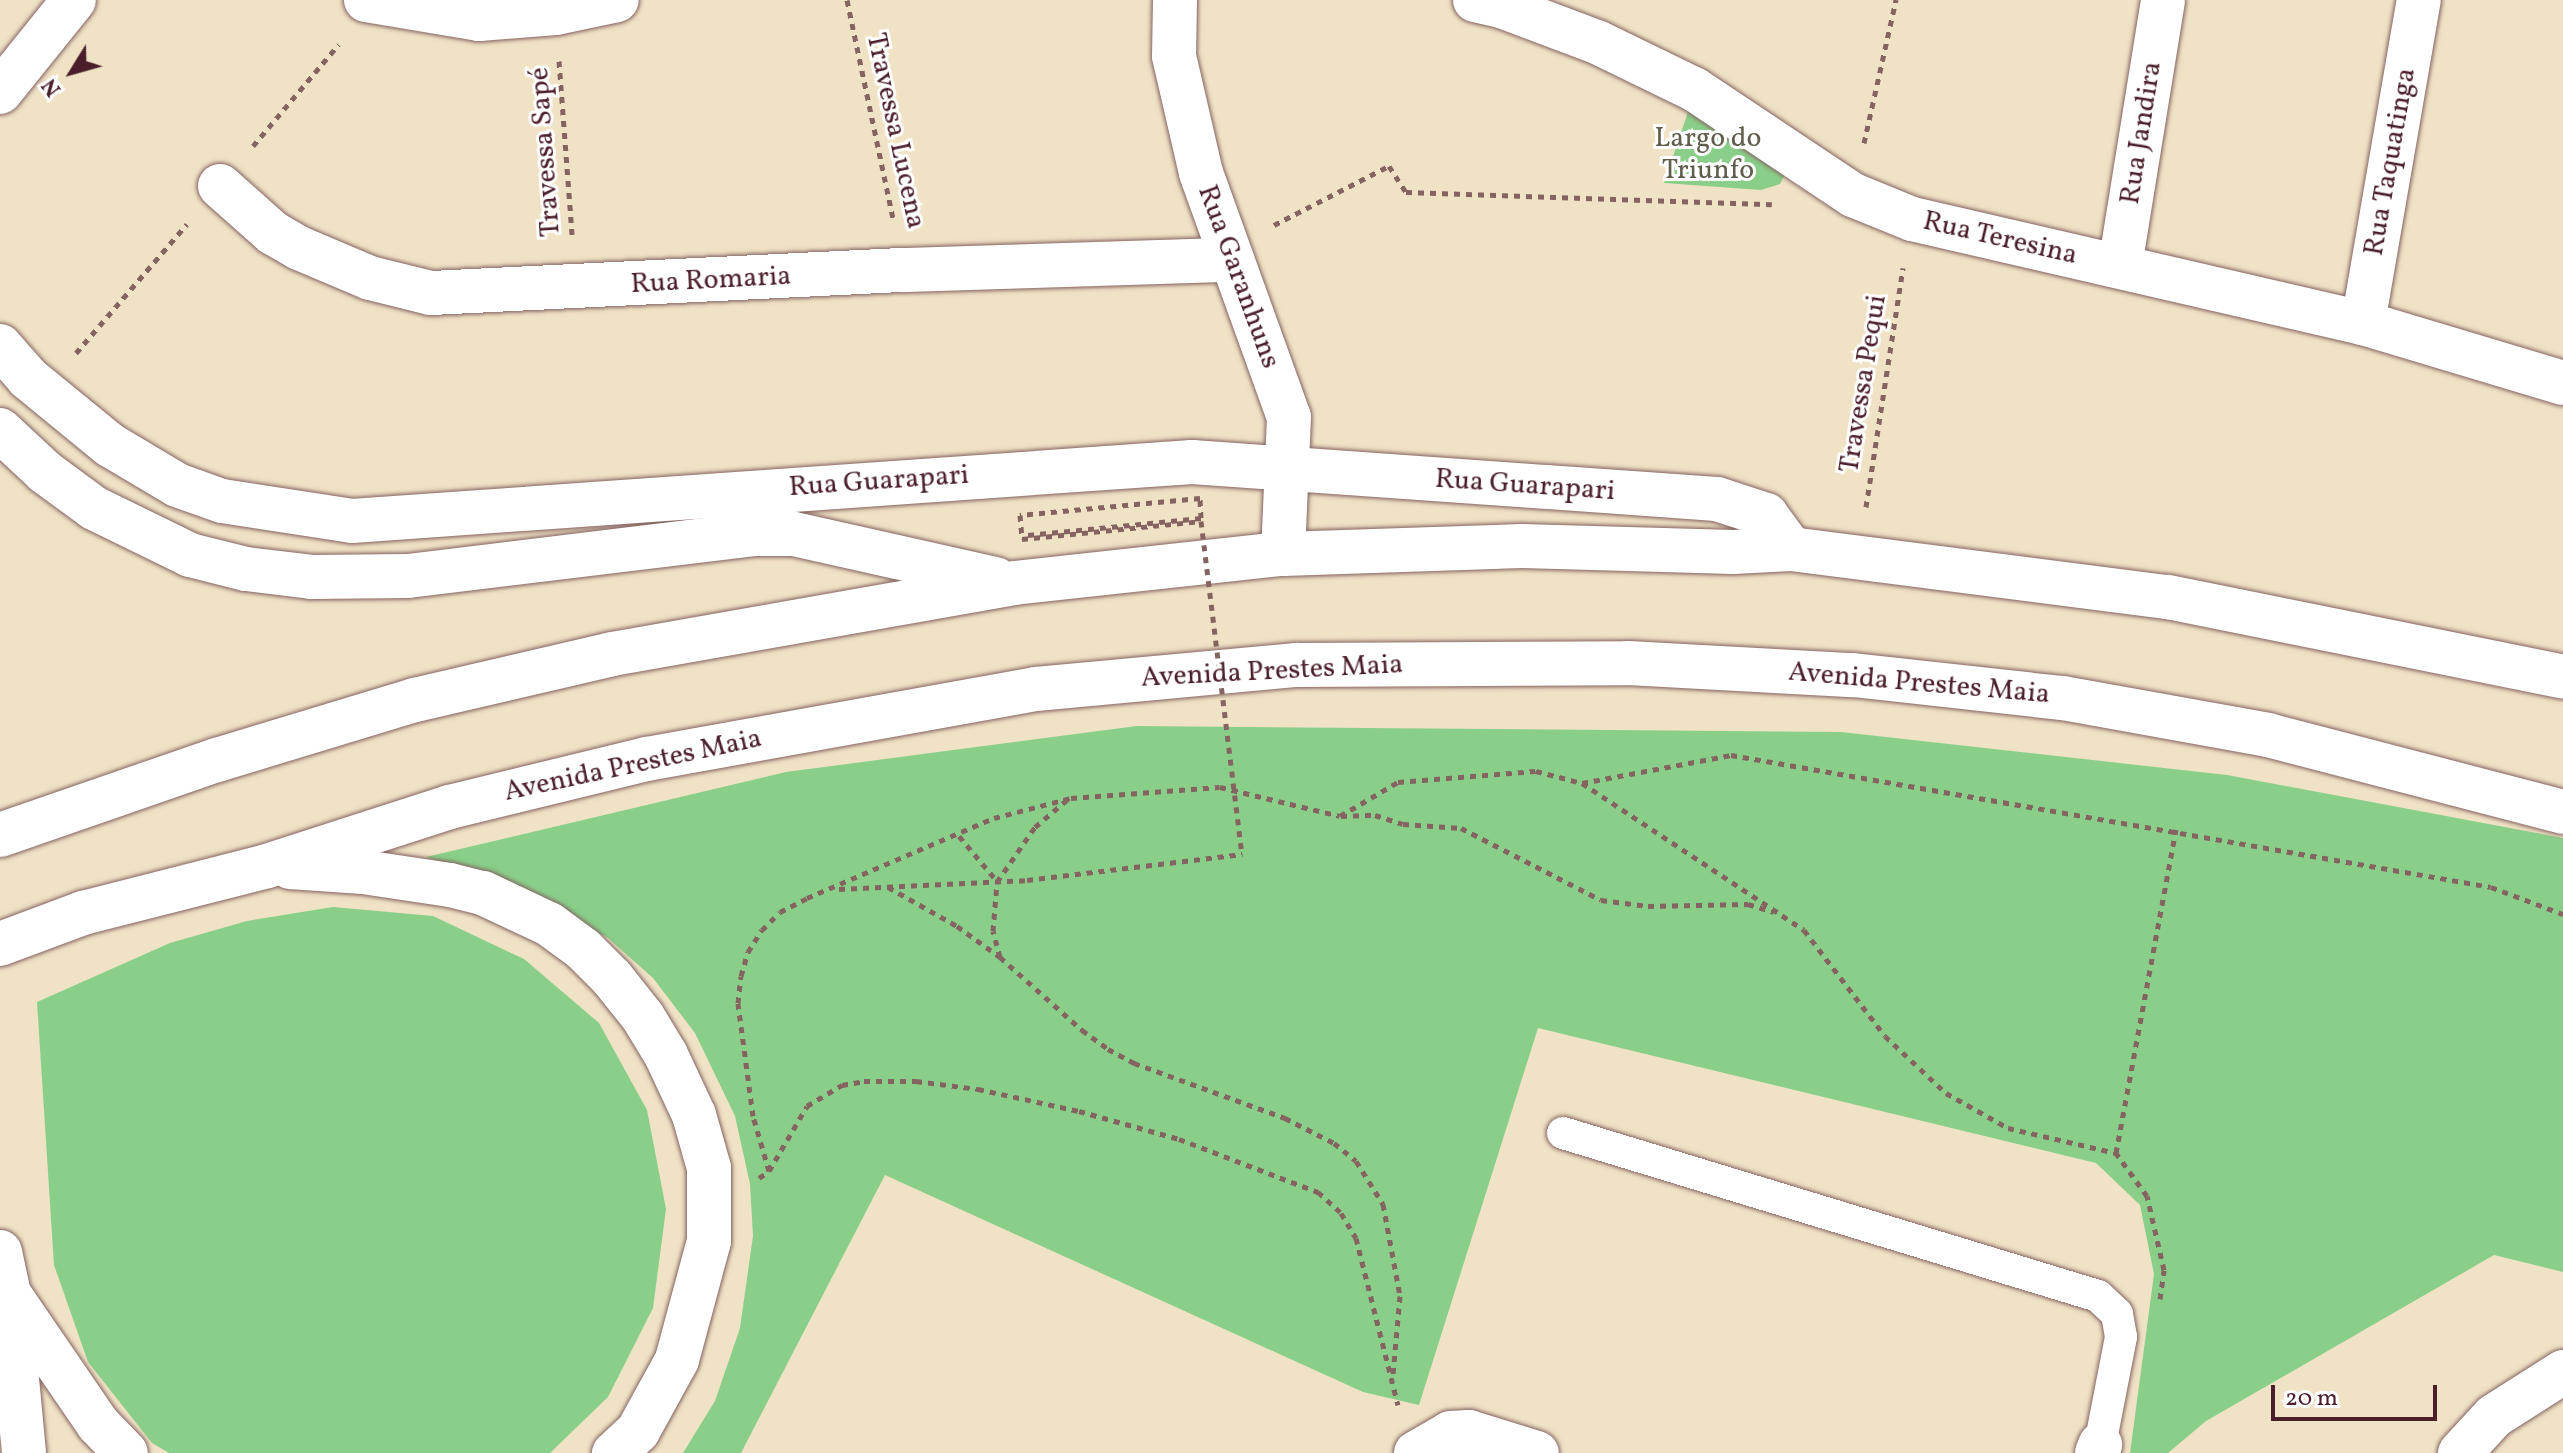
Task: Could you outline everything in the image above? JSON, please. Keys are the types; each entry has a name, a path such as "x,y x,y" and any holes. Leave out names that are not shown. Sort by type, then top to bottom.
{"main road":[{"path":"0,92 74,0"},
{"path":"366,0 479,19 556,13 617,0"},
{"name":"Rua Garanhuns","path":"1175,0 1174,56 1185,113 1230,255 1289,417 1283,554"},
{"name":"Rua Teresina","path":"1475,0 1501,6 1597,42 1694,89 1853,195 1912,219 2363,323 2563,383"},
{"name":"Rua Jandira","path":"2120,266 2163,0"},
{"name":"Rua Taquatinga","path":"2363,323 2419,0"},
{"name":"Rua Romaria","path":"220,186 273,233 299,248 398,287 471,294 1230,255"},
{"name":"Rua Guarapari","path":"0,346 28,378 110,445 177,485 222,501 352,521 1192,462 1717,499 1766,515 1791,549"},
{"path":"0,430 45,472 115,520 190,555 246,569 312,577 408,576 753,534 794,534 1014,583"},
{"path":"0,835 217,760 415,700 612,654 1014,583 1283,554 1522,546 1733,552 1791,549 2168,597 2563,677"},
{"name":"Avenida Prestes Maia","path":"0,944 83,913 267,866 450,807 647,759 1036,689 1297,665 1628,663 1853,675 2048,696 2268,735 2563,812"},
{"path":"267,866 363,872 483,893 549,924 583,949 643,1017 671,1065 694,1115 709,1168 711,1210 706,1254 677,1360 638,1431 614,1453"},
{"path":"0,1252 9,1294 24,1453"},
{"path":"9,1294 98,1424 126,1453"},
{"path":"2460,1453 2494,1416 2563,1372"},
{"path":"1416,1453 1450,1433 1469,1432 1537,1453"}],"lane":[{"path":"1563,1133 2098,1296 2117,1314 2121,1337 2098,1449"}],"path":[{"name":"Travessa Lucena","path":"847,0 905,270"},
{"path":"1853,195 1896,0"},
{"name":"Travessa Sapé","path":"556,13 575,288"},
{"path":"1230,255 1389,166 1406,192 1775,204"},
{"name":"Travessa Pequi","path":"1861,556 1870,464 1912,219"},
{"path":"834,889 1027,880 1242,854 1201,521 1022,539 1020,515 1200,498 1201,518 1028,535"},
{"path":"1582,783 1731,755 2491,887 2563,914"},
{"path":"1340,816 1398,782 1536,771 1582,783 1804,930 1885,1036 1946,1093 2008,1128 2116,1153 2147,1196 2164,1270 2160,1301"},
{"path":"769,1171 753,1116 738,1003 748,952 762,930 780,912 959,836 994,818 1071,798 1220,787 1340,816 1375,815 1403,824 1461,828 1601,900 1648,906 1748,904 1783,915"},
{"path":"1000,957 993,931 997,882 1035,827 1071,798"},
{"path":"2116,1153 2176,830"},
{"path":"959,836 997,882"},
{"path":"888,887 957,926 1000,957 1108,1049 1134,1063 1285,1118 1334,1143 1356,1161 1383,1204 1400,1296 1393,1380"},
{"path":"711,1210 769,1171 807,1106 842,1085 864,1081 916,1081 978,1089 1079,1111 1179,1139 1318,1192 1331,1201 1356,1238 1398,1407"}],"green space":[{"name":"Largo do Triunfo","path":"1690,106 1785,174 1780,184 1761,190 1664,183"},
{"path":"1137,726 1841,732 2227,775 2563,838 2563,1272 2494,1255 2206,1421 2168,1453 2130,1453 2154,1274 2140,1205 2096,1163 1538,1028 1419,1405 1363,1392 885,1175 741,1453 683,1453 715,1401 740,1328 753,1236 750,1184 735,1116 695,1033 653,978 608,938 523,891 426,857 786,772"},
{"path":"333,907 433,916 524,959 599,1023 647,1110 666,1209 653,1308 608,1397 550,1453 169,1453 152,1443 88,1362 54,1265 37,1002 170,943 247,921"}]}
